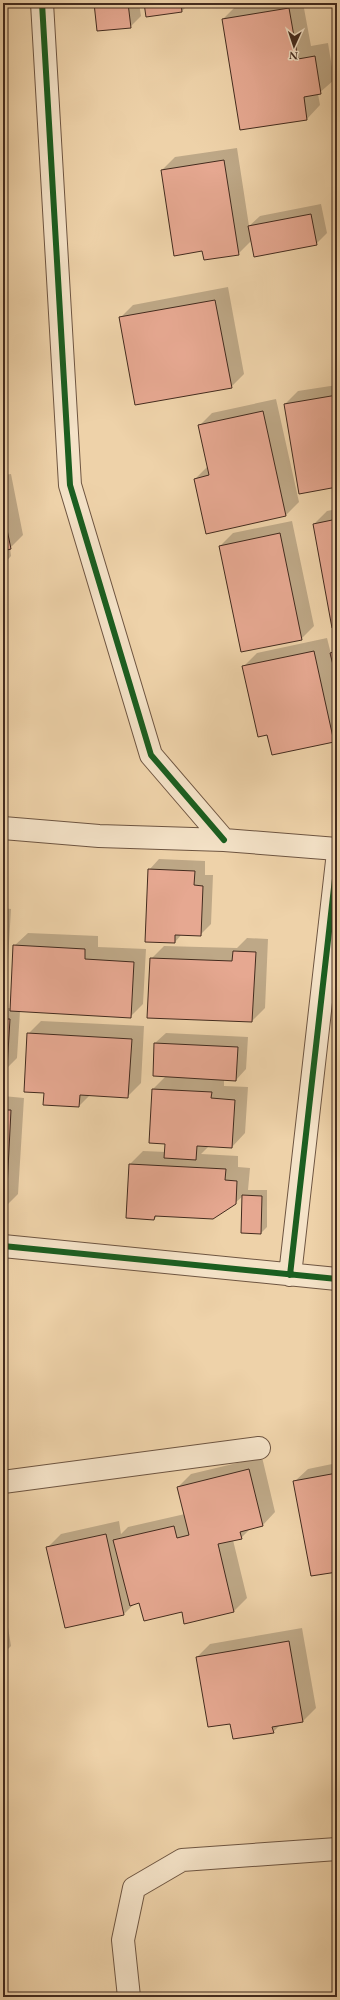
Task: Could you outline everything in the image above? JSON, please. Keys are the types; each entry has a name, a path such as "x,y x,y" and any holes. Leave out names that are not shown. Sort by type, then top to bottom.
{"street":[{"path":"42,3 70,485 151,755 224,840"},
{"path":"3,828 99,836 224,840 337,849"},
{"path":"290,1275 337,861"},
{"path":"3,1246 337,1279"},
{"path":"3,1482 259,1448"},
{"path":"129,1997 123,1940 134,1888 182,1860 337,1849"}],"building":[{"path":"94,3 128,3 131,28 97,31"},
{"path":"144,3 181,3 182,12 146,17"},
{"path":"215,3 232,3 215,5"},
{"path":"289,8 298,59 315,56 321,94 304,97 307,120 240,130 222,19"},
{"path":"224,160 239,255 204,260 202,251 174,256 161,170"},
{"path":"311,214 317,245 254,257 248,226"},
{"path":"215,300 232,388 135,405 119,317"},
{"path":"337,395 337,487 299,494 284,404"},
{"path":"263,411 286,516 206,534 194,479 209,475 198,425"},
{"path":"3,510 11,549 3,551"},
{"path":"337,519 337,627 332,628 313,524"},
{"path":"280,533 302,640 241,652 219,546"},
{"path":"314,651 334,742 272,755 267,735 258,737 242,666"},
{"path":"337,651 337,681 330,653"},
{"path":"148,869 195,871 194,885 203,886 201,936 175,935 175,943 145,942"},
{"path":"13,945 85,949 85,959 134,962 131,1018 10,1011"},
{"path":"233,951 256,952 252,1022 147,1018 150,958 232,961"},
{"path":"3,1019 10,1019 7,1069 3,1069"},
{"path":"27,1033 132,1039 128,1098 80,1095 79,1107 43,1105 44,1093 24,1092"},
{"path":"154,1043 238,1047 236,1081 153,1076"},
{"path":"152,1089 212,1092 211,1098 235,1100 232,1148 197,1146 196,1160 164,1158 165,1144 149,1143"},
{"path":"3,1110 11,1110 6,1208 3,1208"},
{"path":"129,1164 226,1169 225,1180 237,1181 236,1204 213,1219 155,1216 154,1220 126,1218"},
{"path":"242,1195 262,1196 261,1234 241,1233"},
{"path":"249,1469 263,1526 240,1532 242,1539 218,1544 234,1612 184,1624 182,1612 144,1621 139,1603 130,1606 113,1540 174,1526 177,1538 189,1535 177,1487"},
{"path":"337,1473 337,1572 311,1576 293,1481"},
{"path":"106,1534 124,1615 65,1628 46,1547"},
{"path":"335,1635 337,1635 337,1676"},
{"path":"289,1641 303,1722 272,1727 274,1733 233,1739 230,1724 208,1727 196,1657"},
{"path":"334,1923 337,1923 337,1997 333,1997"}],"cycle path":[{"path":"42,3 70,485 151,755 224,840"},
{"path":"290,1275 337,861"},
{"path":"3,1246 337,1279"}]}
